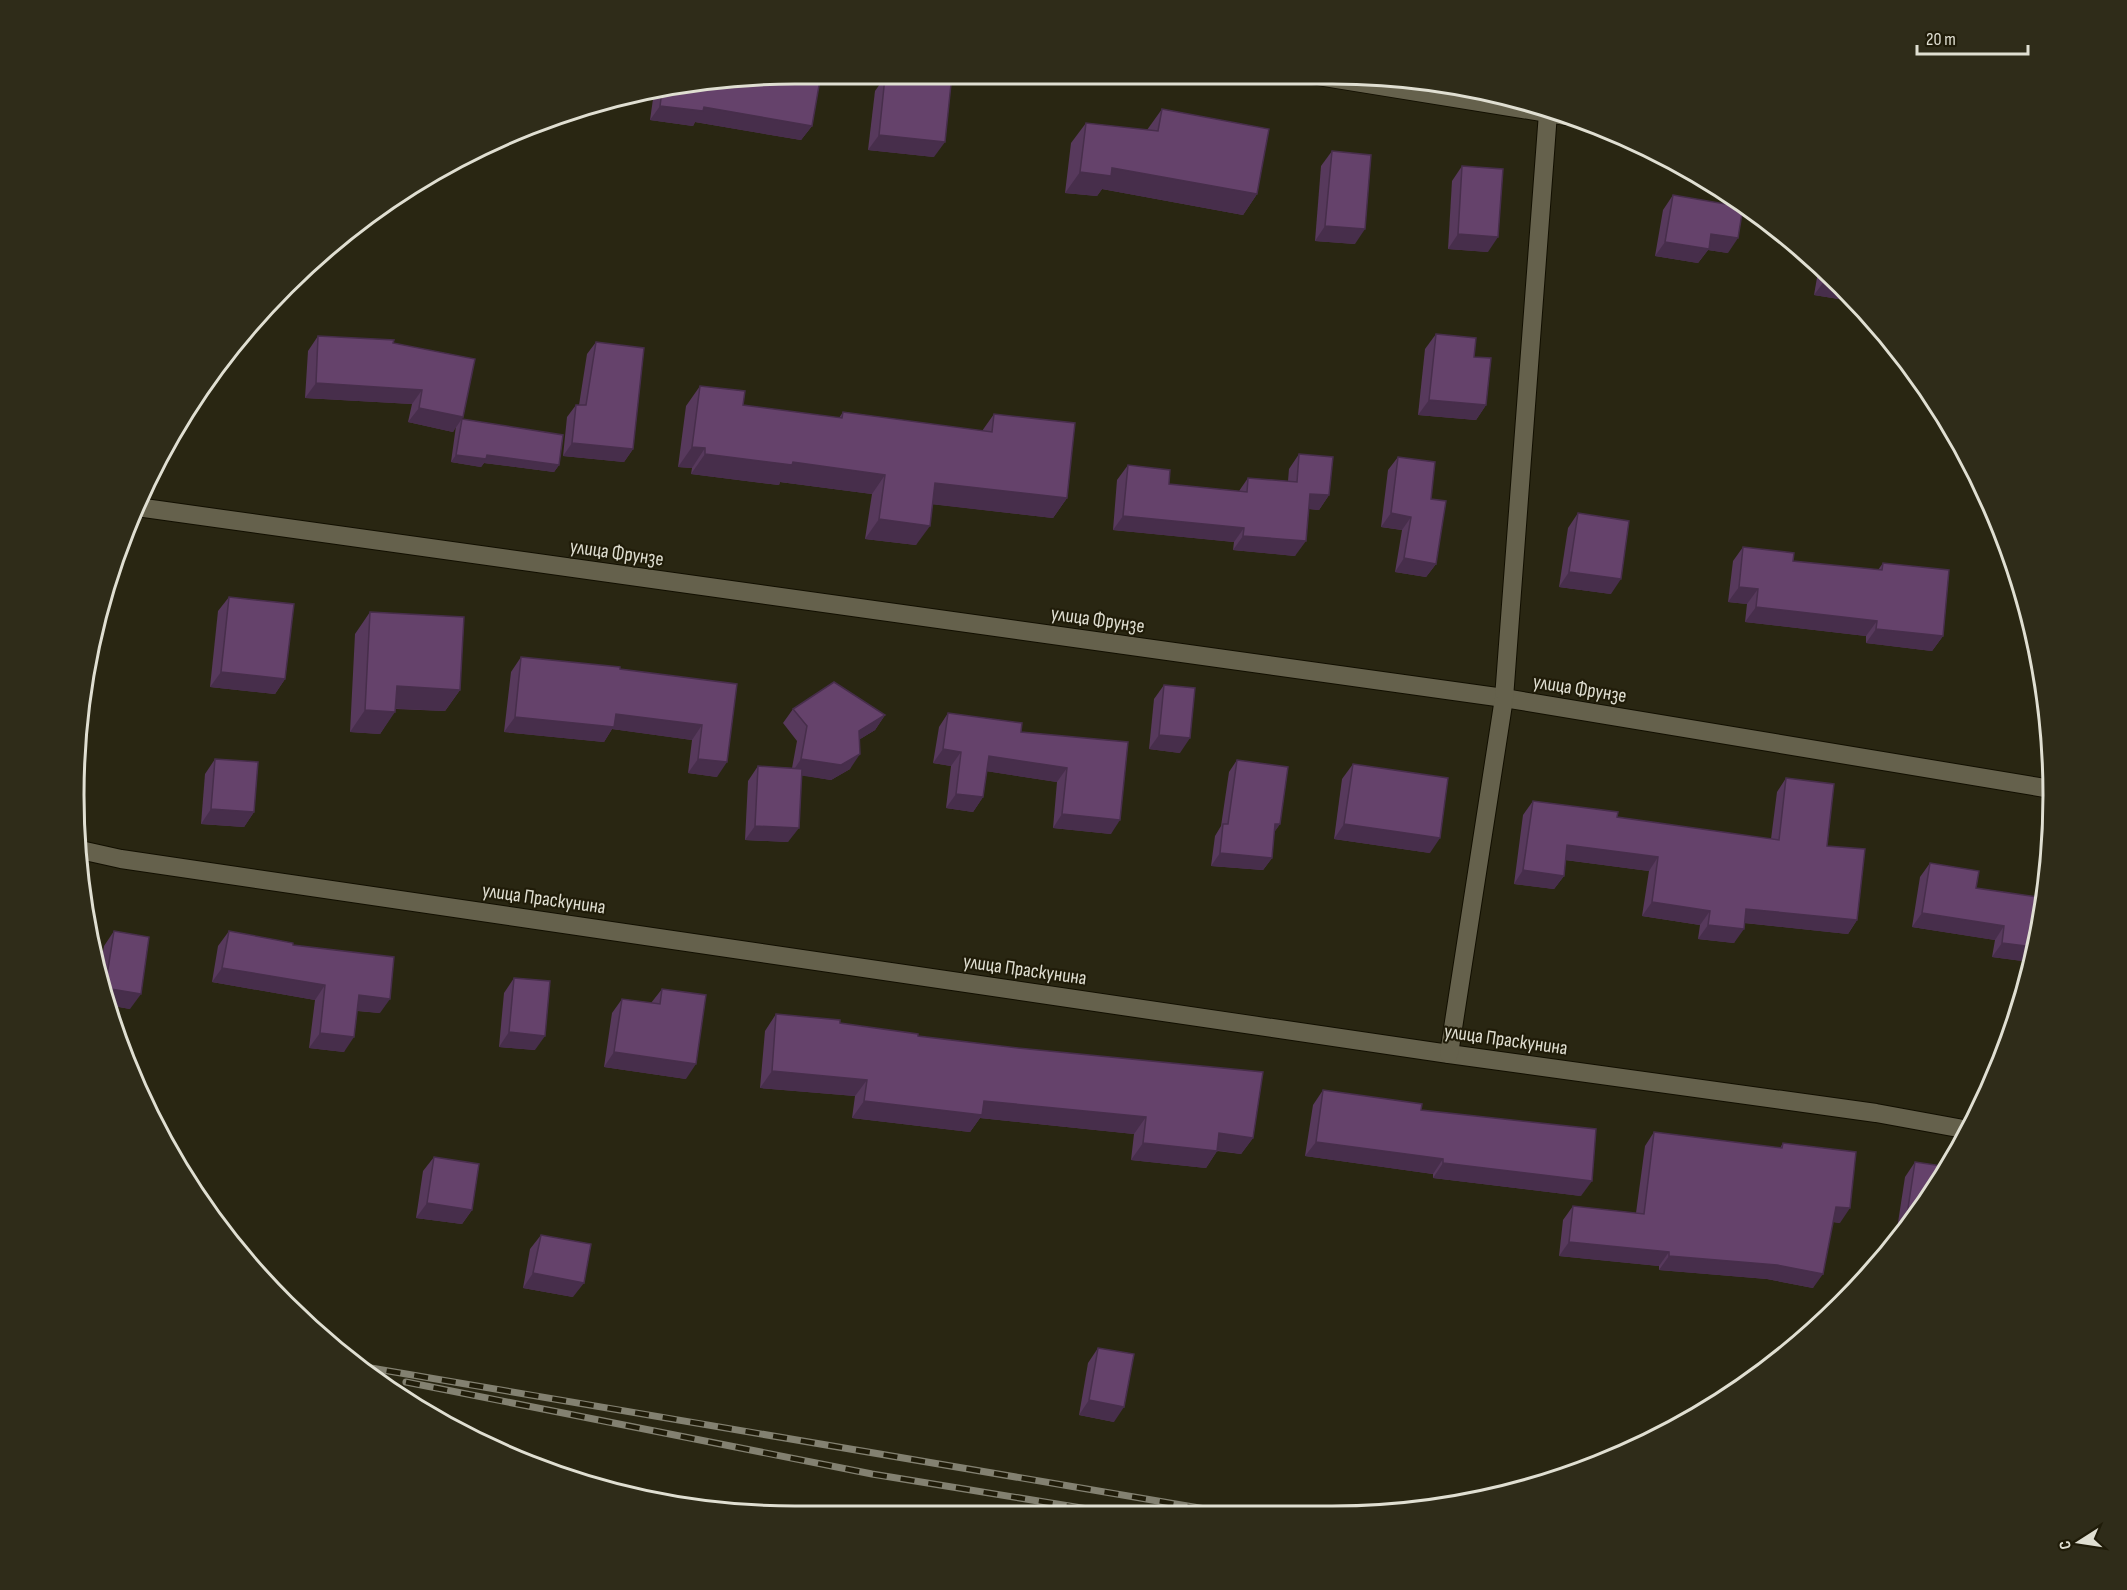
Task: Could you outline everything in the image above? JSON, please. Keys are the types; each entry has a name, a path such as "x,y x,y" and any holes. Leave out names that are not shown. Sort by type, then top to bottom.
{"street":[{"path":"1392,87 1511,107"},
{"path":"1449,1053 1504,698 1548,118"},
{"name":"улица Фрунзе","path":"145,508 1504,698 2043,788"},
{"name":"улица Праскунина","path":"87,851 121,859 1876,1113 1960,1128"}],"building":[{"path":"819,84 812,126 704,107 703,111 660,106 661,97 702,90"},
{"path":"884,84 951,84 945,142 879,135"},
{"path":"1162,109 1269,129 1257,194 1112,168 1111,176 1080,172 1086,123 1158,131"},
{"path":"1332,151 1371,155 1365,229 1325,226"},
{"path":"1462,166 1503,169 1498,237 1458,234"},
{"path":"1673,195 1727,204 1742,215 1738,238 1711,234 1709,249 1665,242"},
{"path":"1436,334 1476,338 1474,357 1491,358 1486,405 1429,400"},
{"path":"318,336 394,340 393,343 475,359 463,417 419,408 422,390 316,383"},
{"path":"596,342 644,348 633,449 572,443 576,405 586,405"},
{"path":"700,386 745,391 743,405 842,418 843,412 992,432 994,414 1075,423 1067,498 935,483 930,526 879,519 885,475 793,462 792,465 705,454 705,448 692,447"},
{"path":"462,419 563,435 559,465 487,455 486,459 456,455"},
{"path":"1299,454 1333,457 1329,495 1310,494 1306,541 1243,536 1244,528 1123,516 1128,465 1170,470 1169,484 1247,492 1248,478 1297,482"},
{"path":"1398,457 1435,462 1431,499 1446,501 1436,564 1404,558 1411,517 1391,513"},
{"path":"1578,513 1629,521 1621,579 1569,572"},
{"path":"1743,547 1794,553 1793,561 1882,570 1883,563 1949,570 1943,636 1876,629 1877,621 1756,607 1758,589 1739,587"},
{"path":"229,597 294,604 285,679 221,672"},
{"path":"370,612 464,617 460,690 397,686 395,712 365,710"},
{"path":"521,657 620,667 620,669 737,684 727,762 698,759 702,725 616,714 614,727 515,717"},
{"path":"834,682 885,715 859,731 860,754 841,765 801,759 807,726 793,709"},
{"path":"1164,685 1195,688 1190,738 1159,735"},
{"path":"948,713 1022,723 1021,732 1128,742 1120,820 1062,814 1067,768 989,756 983,797 956,794 961,752 943,749"},
{"path":"215,759 258,762 254,812 211,809"},
{"path":"1237,760 1288,767 1280,824 1275,824 1272,858 1220,853 1223,824 1228,824"},
{"path":"1353,764 1448,778 1440,838 1344,824"},
{"path":"758,766 802,769 799,828 755,826"},
{"path":"1786,778 1834,784 1827,846 1865,849 1857,920 1746,909 1744,929 1708,925 1710,911 1652,902 1658,857 1567,845 1564,876 1523,870 1533,801 1618,812 1617,817 1779,840"},
{"path":"1930,863 1979,871 1976,888 2036,897 2026,946 2002,943 2004,926 1922,913"},
{"path":"114,931 149,937 141,994 111,989 107,975"},
{"path":"229,931 293,943 293,945 394,957 390,999 359,995 354,1037 320,1033 325,985 222,968"},
{"path":"514,978 550,981 545,1036 509,1032"},
{"path":"662,989 706,995 696,1064 614,1052 622,999 660,1004"},
{"path":"776,1014 840,1020 840,1023 918,1034 918,1036 1018,1048 1263,1072 1253,1138 1219,1133 1217,1151 1143,1143 1146,1117 984,1101 982,1115 864,1101 867,1080 772,1071"},
{"path":"1323,1090 1422,1104 1421,1110 1596,1129 1592,1181 1443,1163 1443,1159 1316,1142"},
{"path":"1654,1132 1782,1148 1783,1143 1856,1152 1850,1208 1836,1207 1823,1274 1777,1265 1669,1256 1669,1252 1569,1242 1573,1206 1644,1214"},
{"path":"434,1157 479,1164 472,1210 427,1203"},
{"path":"1915,1162 1938,1165 1923,1190 1907,1212"},
{"path":"541,1235 591,1244 584,1283 533,1273"},
{"path":"1098,1348 1134,1354 1124,1407 1089,1400"}],"railway":[{"path":"376,1369 1187,1506"},
{"path":"406,1382 872,1474 1069,1506"}]}
